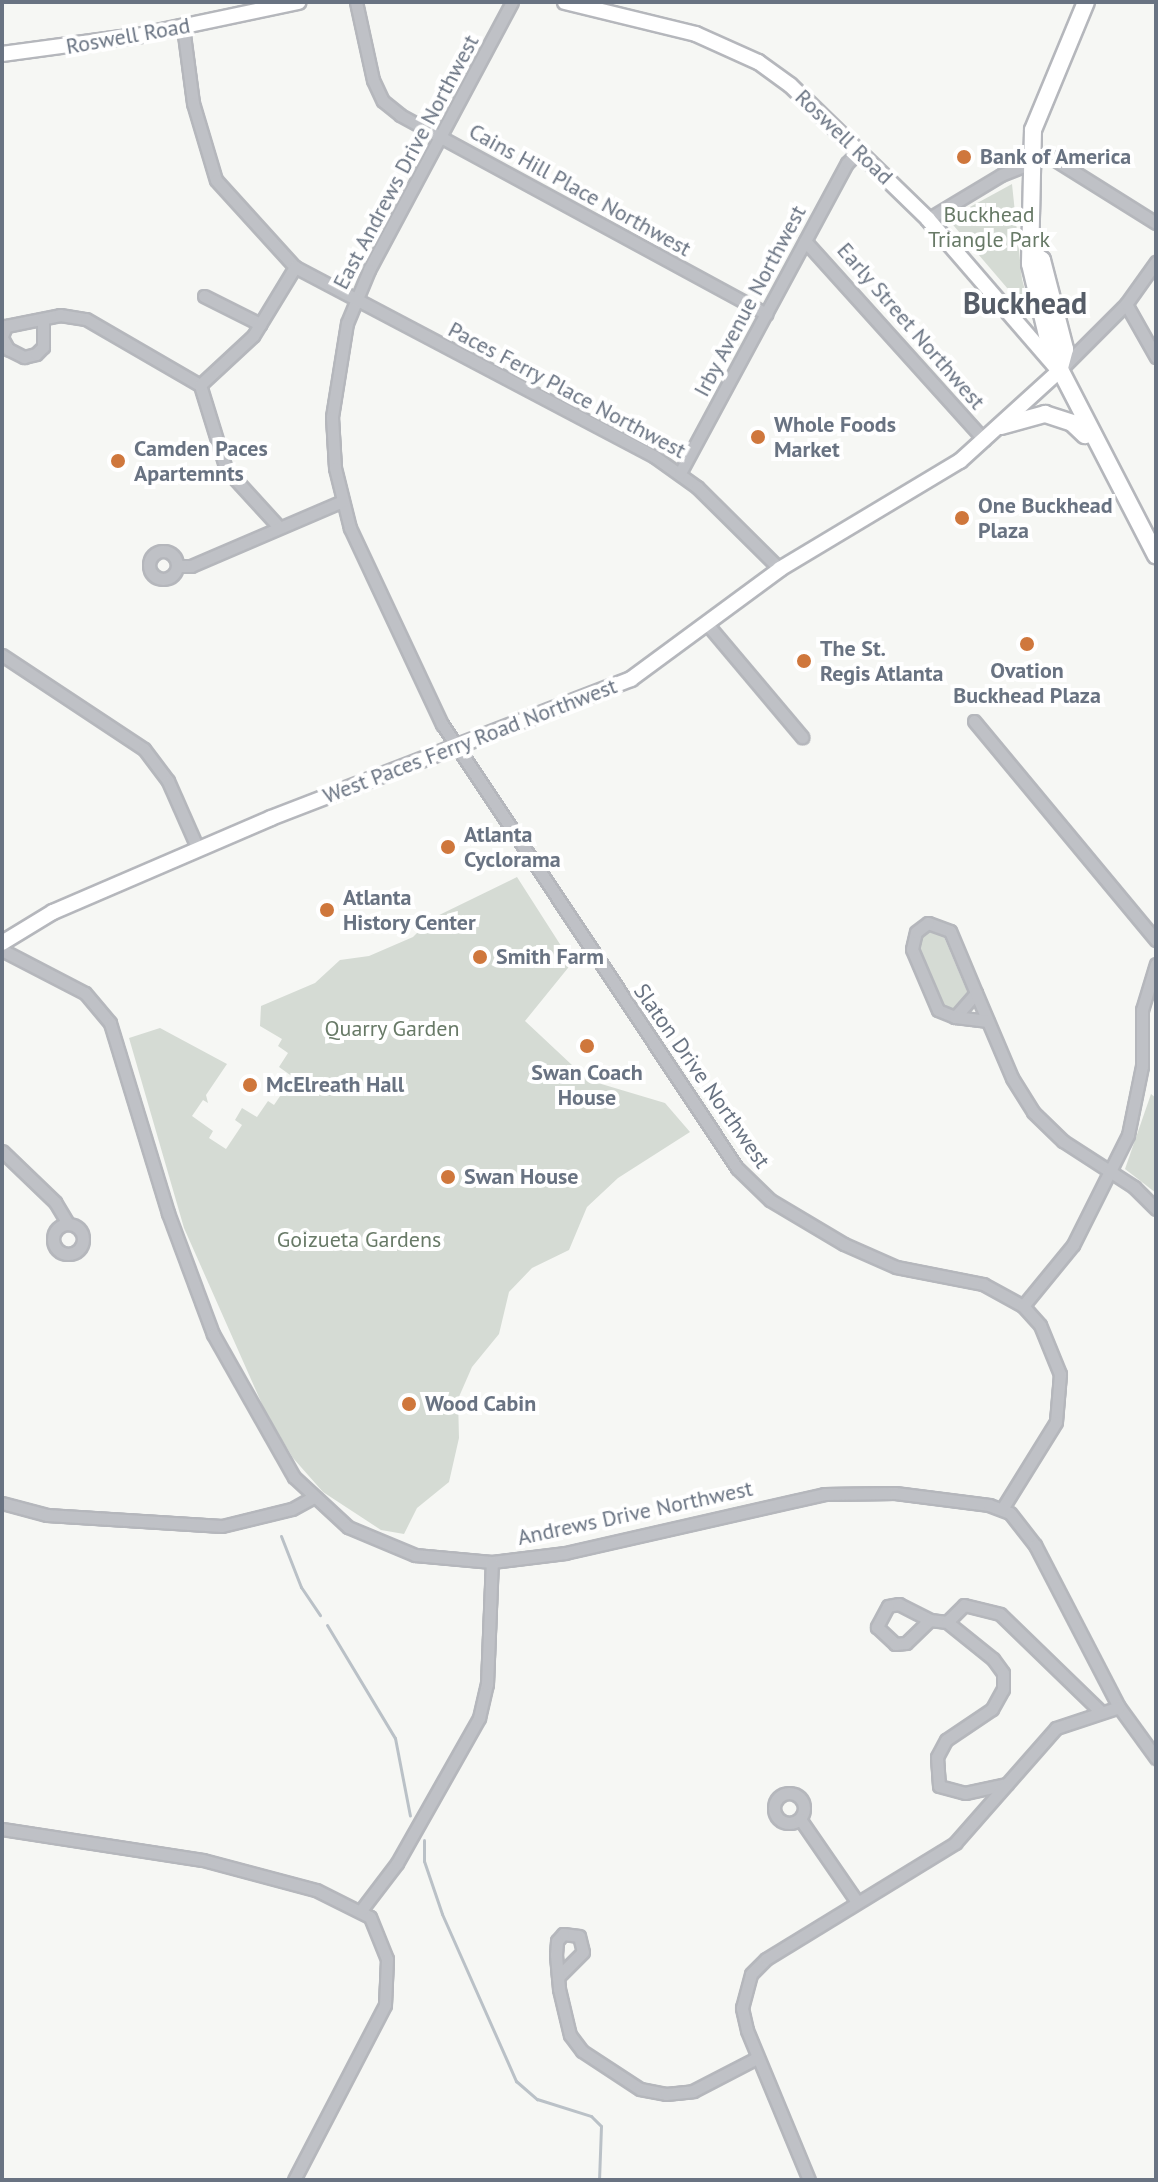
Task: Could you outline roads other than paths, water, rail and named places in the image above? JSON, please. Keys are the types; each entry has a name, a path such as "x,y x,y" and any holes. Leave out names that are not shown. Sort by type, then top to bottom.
{"highway":[{"path":"1086,2 1036,118 1029,161 1034,254 1042,260 1065,349 1059,371 1094,445 1156,555"},
{"path":"1001,426 1024,417 1054,416 1072,423 1094,445"}],"main road":[{"name":"Roswell Road","path":"2,54 183,27 299,2"},
{"name":"Roswell Road","path":"565,2 667,25 724,45 787,82 928,219 1059,371"},
{"name":"West Paces Ferry Road Northwest","path":"2,943 53,912 198,849 609,690 707,624 780,569 931,479 1001,426 1059,371"}],"street":[{"name":"Cains Hill Place Northwest","path":"356,2 373,80 383,101 440,137 766,314"},
{"name":"East Andrews Drive Northwest","path":"457,748 380,597 343,501 333,445 333,395 354,302 512,2"},
{"name":"Paces Ferry Place Northwest","path":"183,27 193,103 216,180 295,267 354,302 680,473 780,569"},
{"name":"Irby Avenue Northwest","path":"680,473 847,163 860,150"},
{"path":"928,219 1029,161 1049,156 1156,223"},
{"name":"Early Street Northwest","path":"805,241 984,440"},
{"path":"1059,371 1126,304 1156,262"},
{"path":"200,385 260,324 295,267"},
{"path":"204,296 260,324"},
{"path":"1126,304 1156,357"},
{"path":"43,319 43,347 36,354 24,357 8,349 2,337 6,326 60,315 108,328 200,385 226,469 279,527"},
{"path":"177,566 191,566 343,501"},
{"path":"707,624 802,737"},
{"path":"2,655 144,749 168,781 198,849"},
{"path":"974,721 1156,940"},
{"name":"Slaton Drive Northwest","path":"457,748 752,1184 790,1214 875,1259 915,1272 983,1284 1023,1306 1053,1349 1061,1401 1047,1444 1002,1509"},
{"path":"1139,920 1156,923"},
{"path":"988,1021 955,1017 938,1010 912,949 920,927 936,923 950,931 988,1021 1033,1112 1063,1141 1111,1172 1156,1209"},
{"name":"Andrews Drive Northwest","path":"2,950 85,993 110,1023 203,1312 276,1449 312,1498 348,1527 391,1548 439,1560 492,1562 565,1553 824,1494 895,1493 1002,1509"},
{"path":"1023,1306 1073,1245 1111,1172 1138,1100 1142,1010 1156,964"},
{"path":"955,1017 976,993"},
{"path":"2,1151 55,1202 68,1224"},
{"path":"2,1503 47,1515 222,1526 292,1509 312,1498"},
{"path":"1002,1509 1035,1545 1119,1707 1156,1758"},
{"path":"362,1909 397,1863 479,1718 487,1684 486,1608 492,1562"},
{"path":"930,1620 906,1643 895,1644 877,1627 880,1615 899,1604 930,1620 947,1622 1003,1673 1003,1689 992,1709 946,1740 937,1757 939,1786 956,1793 1007,1784"},
{"path":"947,1622 964,1605 1000,1614 1100,1711"},
{"path":"809,2180 757,2058 742,2008 751,1974 766,1959 955,1843 1047,1735 1068,1721 1119,1707"},
{"path":"800,1819 857,1902"},
{"path":"2,1829 203,1860 316,1890 362,1909 376,1925 387,1959 385,2005 294,2180"},
{"path":"558,1977 574,2043 640,2089 666,2094 693,2091 757,2058"}],"waterway":[{"path":"281,1536 301,1587 320,1615"},
{"path":"327,1625 395,1738 410,1816"},
{"path":"424,1840 424,1861 442,1914 516,2081 537,2099 591,2116 601,2126 599,2180"}],"place":[{"name":"Bank of America","path":"964,157"},
{"name":"Whole Foods Market","path":"758,437"},
{"name":"Camden Paces Apartemnts","path":"118,461"},
{"name":"One Buckhead Plaza","path":"962,518"},
{"name":"Ovation Buckhead Plaza","path":"1027,644"},
{"name":"The St. Regis Atlanta","path":"804,661"},
{"name":"Atlanta Cyclorama","path":"448,847"},
{"name":"Atlanta History Center","path":"327,910"},
{"name":"Smith Farm","path":"480,957"},
{"name":"Swan Coach House","path":"587,1046"},
{"name":"McElreath Hall","path":"250,1085"},
{"name":"Swan House","path":"448,1177"},
{"name":"Wood Cabin","path":"409,1404"}],"district":[{"name":"Buckhead","path":"1025,303"}],"park label":[{"name":"Buckhead Triangle Park","path":"989,226"},
{"name":"Quarry Garden","path":"392,1029"},
{"name":"Goizueta Gardens","path":"359,1240"}]}
